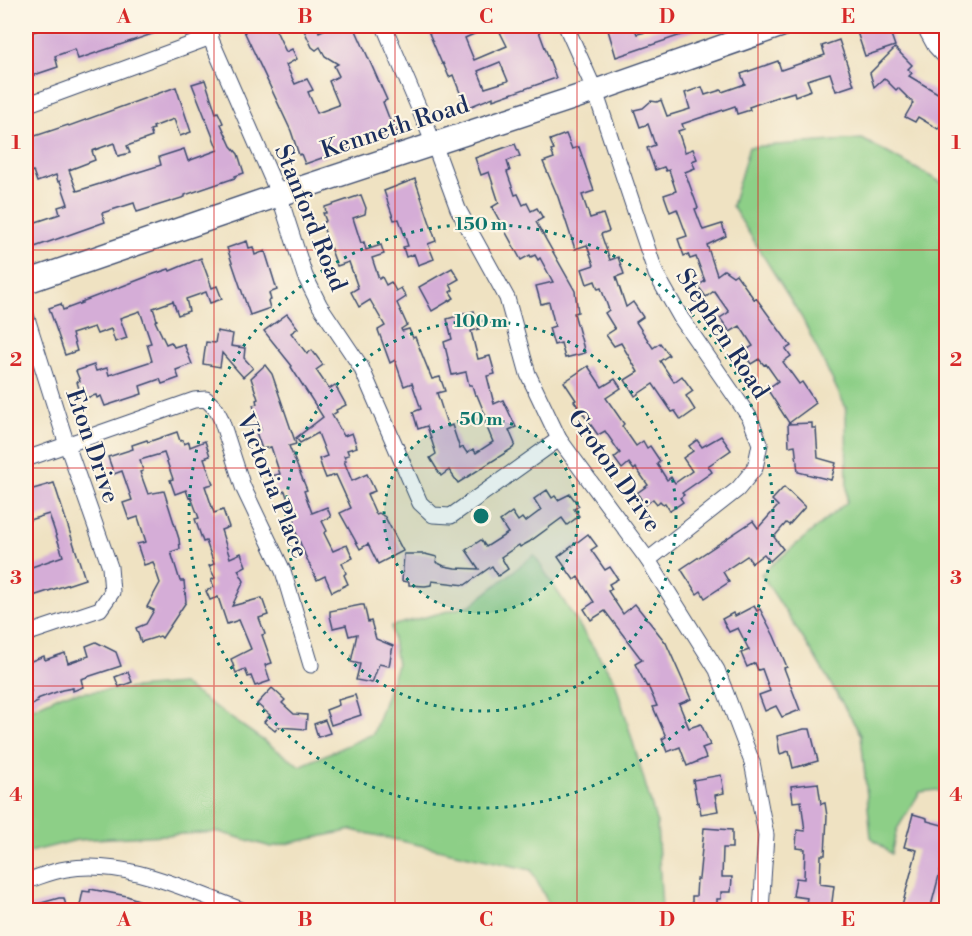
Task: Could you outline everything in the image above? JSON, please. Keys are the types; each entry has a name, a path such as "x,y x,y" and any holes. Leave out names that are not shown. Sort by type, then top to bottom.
{"street":[{"name":"Groton Drive","path":"384,26 434,144 458,210 507,298 528,374 559,439 648,560 717,670 752,762 765,835 761,910"},
{"name":"Stephen Road","path":"566,26 595,91 656,274 681,318 750,418 760,444 755,468 738,489 648,560"},
{"name":"Kenneth Road","path":"26,282 279,195 595,91 752,30 780,26"},
{"path":"924,26 946,58"},
{"path":"26,105 208,31"},
{"name":"Stanford Road","path":"208,31 279,195 305,276 320,306 361,367 420,503 434,515 451,516 559,439"},
{"name":"Eton Drive","path":"26,315 67,445 110,567 112,581 112,592 100,609 26,634"},
{"name":"Victoria Place","path":"67,445 194,400 206,399 216,409 243,487 283,571 311,665"},
{"path":"26,459 67,445"},
{"path":"26,880 65,869 94,867 120,869 141,874 242,910"}],"green space":[{"path":"862,139 946,185 946,796 937,790 920,792 897,829 891,854 871,837 861,735 815,657 761,574 847,502 846,408 802,318 732,206 749,147"},
{"path":"534,555 615,681 657,824 662,910 552,910 531,870 352,830 271,847 219,832 77,840 26,853 26,711 63,694 182,684 300,766 373,734 397,665 391,626 471,605"}],"building":[{"path":"52,26 173,27 78,59 75,49 55,56 58,67 28,77 26,34"},
{"path":"256,26 274,26 286,52 292,49 297,59 286,65 295,84 307,79 313,90 308,92 317,113 339,105 329,81 339,76 334,66 338,64 325,56 320,47 316,50 312,47 302,26 317,26 319,32 332,26 354,26 387,100 383,102 391,123 395,121 398,131 305,164 244,31"},
{"path":"426,26 450,26 453,31 464,26 492,26 465,38 474,60 507,46 497,26 537,26 556,78 493,100 493,97 469,107 468,104 465,105 453,75 449,77","holes":["500,62 508,81 485,88 478,71"]},
{"path":"621,26 634,26 637,34 670,26 705,27 616,57 608,30"},
{"path":"870,26 888,26 895,46 865,56 857,32"},
{"path":"839,40 854,85 836,91 830,73 807,80 811,90 795,96 794,92 777,97 737,114 735,106 682,124 684,129 678,131 685,152 693,149 697,159 692,161 695,168 685,172 703,230 722,224 726,236 707,245 717,275 724,270 733,276 736,274 754,299 756,298 791,346 786,349 791,356 783,362 799,384 802,382 816,403 789,423 767,389 778,381 766,364 764,365 759,359 751,364 743,352 753,346 740,326 730,332 720,318 729,312 714,291 706,297 698,286 705,281 696,257 690,259 688,254 684,256 678,239 687,236 677,209 670,212 664,195 676,191 669,170 666,171 664,167 655,170 647,148 655,145 648,124 640,127 634,110 643,108 651,101 661,100 667,116 690,109 685,93 702,87 705,95 721,90 722,92 745,84 741,74 778,61 781,70 825,55 822,46"},
{"path":"895,48 912,65 908,69 912,73 909,76 946,98 946,115 938,129 918,117 915,122 905,117 913,103 884,78 874,87 870,73"},
{"path":"205,80 216,113 218,112 231,146 238,154 244,173 185,195 185,197 137,212 134,203 102,213 105,222 29,249 26,238 26,197 36,222 60,214 58,207 68,204 56,175 37,182 33,171 26,173 26,139 69,126 176,87 191,132 180,136 174,119 153,127 154,129 150,130 152,137 127,146 130,153 118,156 114,143 92,151 95,160 69,170 77,191 161,165 159,157 184,149 188,161 218,150 192,84"},
{"path":"566,134 572,149 579,147 594,191 582,195 590,218 603,214 609,231 601,234 610,260 618,257 624,274 616,277 626,307 633,302 643,317 636,322 653,348 660,343 669,355 660,361 674,382 682,376 693,391 686,396 695,410 681,420 675,411 672,412 653,384 635,396 625,380 638,372 621,343 614,346 606,335 615,329 605,313 609,310 601,288 598,289 595,281 587,284 582,269 594,265 587,245 575,249 558,197 543,162 554,158 550,140"},
{"path":"515,144 520,156 507,161 510,171 507,172 515,195 518,194 523,205 527,203 531,211 537,208 543,218 536,222 575,291 578,312 574,313 585,353 565,358 561,343 554,345 549,328 555,326 549,302 541,304 536,286 553,282 540,258 538,260 535,255 531,257 530,255 521,260 492,207 499,203 489,172 481,175 475,158"},
{"path":"415,179 436,241 428,244 434,259 418,265 414,254 406,257 403,247 408,246 399,219 394,220 384,191"},
{"path":"361,195 366,208 365,214 353,218 361,243 364,242 366,250 381,245 384,254 372,258 379,279 382,277 386,285 391,282 396,291 401,288 406,297 397,303 407,325 401,329 402,331 409,329 413,338 415,337 432,379 440,377 445,391 437,393 448,427 452,425 460,449 463,447 467,453 473,449 476,453 493,442 483,418 486,417 472,385 469,385 466,372 452,375 444,342 452,339 447,319 474,311 479,329 471,331 478,359 490,356 495,374 487,376 494,404 503,400 516,427 509,430 515,444 513,448 458,483 449,470 441,476 430,458 436,454 427,426 418,429 413,412 421,409 412,383 404,386 395,360 390,363 378,330 385,326 370,300 359,307 351,292 358,288 349,262 337,266 327,239 322,223 326,221 323,213 326,213 325,207"},
{"path":"247,241 249,248 253,247 255,255 265,251 277,290 269,293 270,308 250,315 227,248"},
{"path":"201,258 212,288 217,286 222,299 210,303 206,292 186,299 189,311 178,315 173,301 153,308 157,320 155,321 166,344 171,342 174,347 184,344 192,364 176,370 179,378 162,384 160,379 140,386 142,394 105,406 101,396 82,399 77,382 80,381 76,371 94,365 96,371 107,368 109,375 152,361 147,344 151,343 140,311 120,318 127,338 115,342 111,329 97,334 94,327 72,334 77,351 65,355 49,308 61,304 63,310"},
{"path":"452,268 459,279 450,284 453,290 450,292 454,298 432,311 419,287"},
{"path":"287,314 298,328 291,333 307,354 312,350 323,365 316,370 329,389 335,385 346,405 332,415 344,436 352,433 357,447 347,450 349,455 344,456 352,481 367,474 375,491 367,494 376,514 379,513 385,517 403,551 378,564 368,544 360,549 340,513 351,508 336,475 326,478 319,459 327,456 318,433 300,443 296,438 323,417 292,366 264,331"},
{"path":"217,331 233,334 231,346 245,348 244,358 253,368 243,377 222,353 220,367 203,364 206,342 215,343"},
{"path":"265,365 272,374 296,444 289,446 307,490 304,491 312,513 327,507 331,517 322,521 327,531 324,533 333,551 347,545 353,558 342,563 348,584 332,592 325,576 317,580 305,555 292,522 295,521 285,491 277,494 271,476 280,474 271,447 262,449 256,432 261,430 253,405 257,404 258,399 251,378"},
{"path":"588,366 602,387 615,379 621,388 606,398 636,446 643,441 647,448 650,446 660,461 657,464 667,480 671,477 675,483 692,471 683,458 693,451 689,446 697,440 702,447 721,436 731,450 708,466 712,472 682,493 684,495 680,498 683,502 670,511 665,503 660,501 657,504 653,499 645,505 637,493 648,485 636,468 634,470 629,463 622,469 614,458 620,453 605,431 598,435 574,401 576,400 564,382"},
{"path":"812,423 812,428 816,428 818,458 836,463 831,480 798,472 795,445 789,446 788,424"},
{"path":"177,432 180,441 183,440 184,444 189,442 190,447 205,441 210,456 204,458 213,484 205,486 214,513 223,510 229,527 221,530 230,558 241,553 246,566 238,570 244,581 232,606 262,598 268,615 259,618 265,634 262,635 272,663 265,665 270,681 255,686 245,669 236,673 231,659 251,649 239,620 227,624 218,597 210,600 206,591 214,587 211,580 215,578 209,566 214,564 195,519 199,518 191,497 189,498 186,490 175,494 170,480 173,479 164,453 140,460 143,471 140,472 148,494 164,491 179,539 180,549 171,552 180,581 184,581 186,602 162,638 160,636 141,642 136,628 146,624 154,610 147,607 160,583 153,562 144,565 137,544 146,542 138,517 129,520 123,503 132,500 122,471 114,474 108,457 133,449 132,445"},
{"path":"54,483 85,579 30,597 26,588 26,569 63,556 49,514 26,521 26,491"},
{"path":"784,487 805,507 789,525 786,523 774,537 783,549 770,561 764,554 752,563 747,556 723,572 729,582 705,598 701,591 697,594 681,569 753,521 758,528 778,506 772,500"},
{"path":"547,490 552,498 555,496 558,500 570,494 579,506 574,509 579,516 567,525 562,518 529,542 520,547 519,545 501,557 508,569 498,576 492,566 465,585 432,581 431,585 409,585 409,582 402,581 404,554 425,554 437,557 436,562 444,566 479,569 466,550 481,540 486,547 508,533 500,521 512,512 518,521 522,518 525,522 541,510 534,499"},
{"path":"588,534 597,546 591,550 605,570 610,567 618,579 609,584 612,589 608,591 623,614 635,604 666,643 691,699 679,704 689,728 701,724 710,745 702,748 706,758 687,766 680,747 667,752 662,739 666,737 653,707 657,706 635,664 642,660 605,611 591,620 584,609 594,602 578,577 574,580 558,557"},
{"path":"364,605 368,622 371,621 376,639 393,646 389,666 379,664 372,683 356,680 360,664 351,662 357,634 349,636 346,625 333,628 330,616 330,611"},
{"path":"754,606 757,611 760,609 774,636 787,667 784,668 800,710 782,717 776,706 765,711 759,695 770,691 762,669 758,670 755,663 747,667 741,653 749,650 738,628 729,632 722,619 733,613 735,616"},
{"path":"96,642 116,652 121,666 81,679 83,687 73,691 73,688 62,690 37,699 38,702 26,707 26,693 31,691 26,677 26,663 44,656 45,660 65,653 68,663 89,656 86,646"},
{"path":"128,672 132,682 119,687 115,677"},
{"path":"272,688 285,700 282,703 294,714 307,715 306,729 278,727 275,731 264,722 270,715 257,704"},
{"path":"355,695 361,715 331,725 326,710 339,705 338,700"},
{"path":"325,720 330,733 318,737 314,724"},
{"path":"810,729 818,761 793,768 789,751 780,754 777,736"},
{"path":"721,775 724,793 715,795 718,811 701,814 693,780"},
{"path":"818,783 821,804 825,803 827,816 825,855 821,855 820,884 834,886 831,910 805,909 807,898 793,896 796,878 804,879 805,849 796,848 797,830 805,831 801,801 793,802 791,786"},
{"path":"913,814 946,826 946,849 930,910 901,910 917,850 904,847"},
{"path":"704,828 732,830 732,848 723,848 722,877 732,877 731,892 721,892 721,899 717,899 717,907 692,906 692,896 696,896 697,879 699,879"},
{"path":"90,889 127,896 164,910 79,910 83,891 90,892"},
{"path":"64,898 67,910 27,910 27,907"}]}
